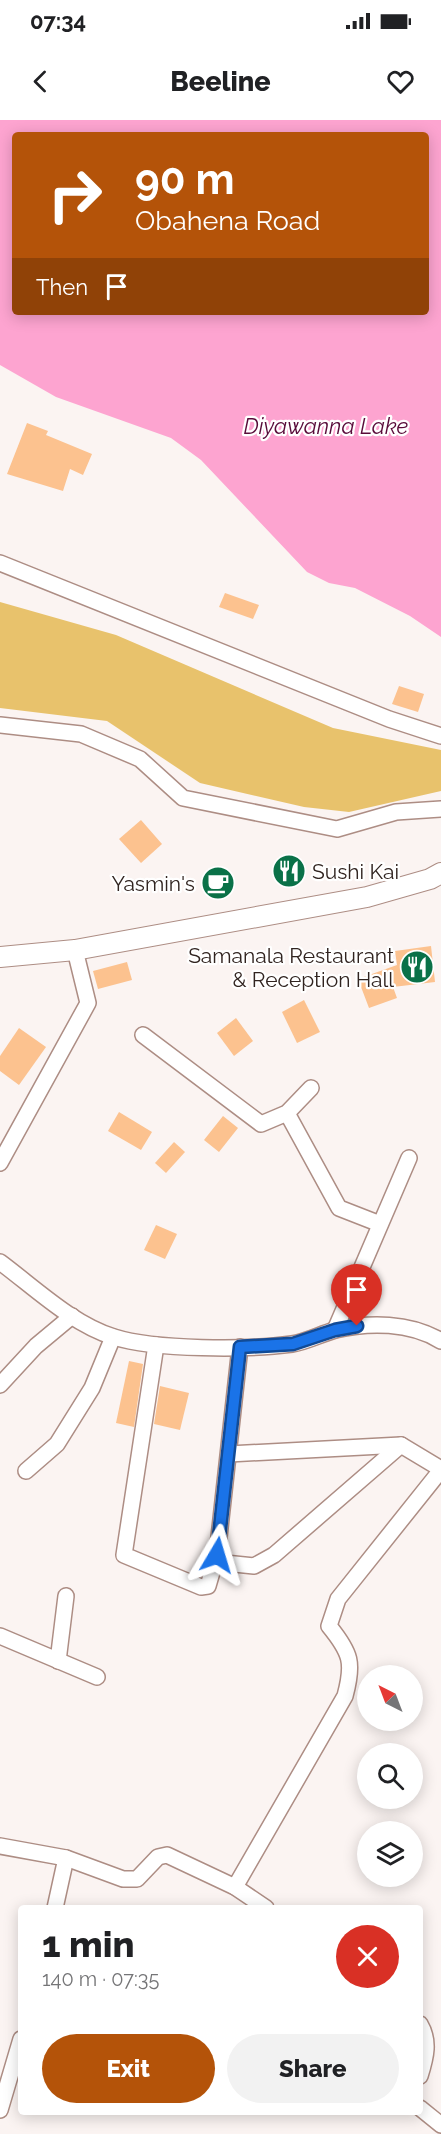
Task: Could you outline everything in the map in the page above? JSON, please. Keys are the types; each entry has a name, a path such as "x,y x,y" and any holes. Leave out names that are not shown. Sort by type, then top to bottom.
{"main road":[{"path":"0,957 75,950 368,897 437,880"}],"street":[{"path":"0,563 369,711 441,736"},
{"path":"0,725 81,734 140,759 183,798 337,829 396,812 441,809"},
{"path":"0,1162 88,1003 75,950"},
{"path":"143,1035 261,1124 287,1113 311,1088"},
{"path":"287,1113 339,1208 381,1224"},
{"path":"335,1330 409,1158"},
{"path":"0,1262 72,1316 113,1337 156,1345 240,1347 293,1344 335,1330 379,1323 431,1335 441,1341"},
{"path":"0,1385 36,1346 72,1316"},
{"path":"26,1471 57,1444 92,1388 113,1337"},
{"path":"156,1345 124,1555 201,1587 208,1586 217,1555 240,1347"},
{"path":"229,1454 401,1444 441,1469 338,1599 329,1626 343,1643 352,1670 345,1696 235,1887"},
{"path":"217,1555 225,1563 254,1566 274,1555 401,1444"},
{"path":"58,1661 66,1596"},
{"path":"0,1636 98,1677"},
{"path":"0,1846 66,1858 123,1879 137,1879 158,1857 167,1855 235,1887 262,1905"},
{"path":"56,1905 66,1858"},
{"path":"423,2029 427,2036 423,2066"},
{"path":"0,2110 18,2049"},
{"path":"423,2110 441,2125"}],"shaded area":[{"path":"0,602 116,635 333,728 441,750 441,791 349,812 304,807 200,783 107,721 0,708"}],"water":[{"name":"Diyawanna Lake","path":"0,120 441,120 441,637 410,616 355,588 329,583 307,572 201,460 171,438 56,397 0,365"}],"building":[{"path":"27,423 48,431 46,435 92,454 83,475 70,469 63,491 7,474"},
{"path":"225,593 259,605 253,619 219,607"},
{"path":"399,686 424,694 418,712 392,704"},
{"path":"141,820 162,844 141,863 119,839"},
{"path":"431,946 435,982 393,987 397,998 369,1008 358,979 397,965 395,951"},
{"path":"127,962 132,980 98,989 93,971"},
{"path":"304,1000 320,1032 297,1043 282,1012"},
{"path":"236,1018 253,1041 234,1056 217,1033"},
{"path":"19,1028 46,1047 19,1085 0,1071 0,1056"},
{"path":"119,1112 152,1132 141,1150 108,1131"},
{"path":"223,1116 238,1128 219,1152 204,1140"},
{"path":"174,1142 185,1152 166,1173 155,1163"},
{"path":"156,1225 177,1234 165,1259 144,1250"},
{"path":"129,1361 143,1364 134,1427 116,1423"},
{"path":"160,1386 189,1393 180,1430 154,1424"}],"place":[{"name":"Sushi Kai","path":"289,871"},
{"name":"Yasmin's","path":"218,883"},
{"name":"Samanala Restaurant & Reception Hall","path":"417,967"}],"route":[{"path":"217,1555 240,1347 293,1344 335,1330 357,1326"}]}
